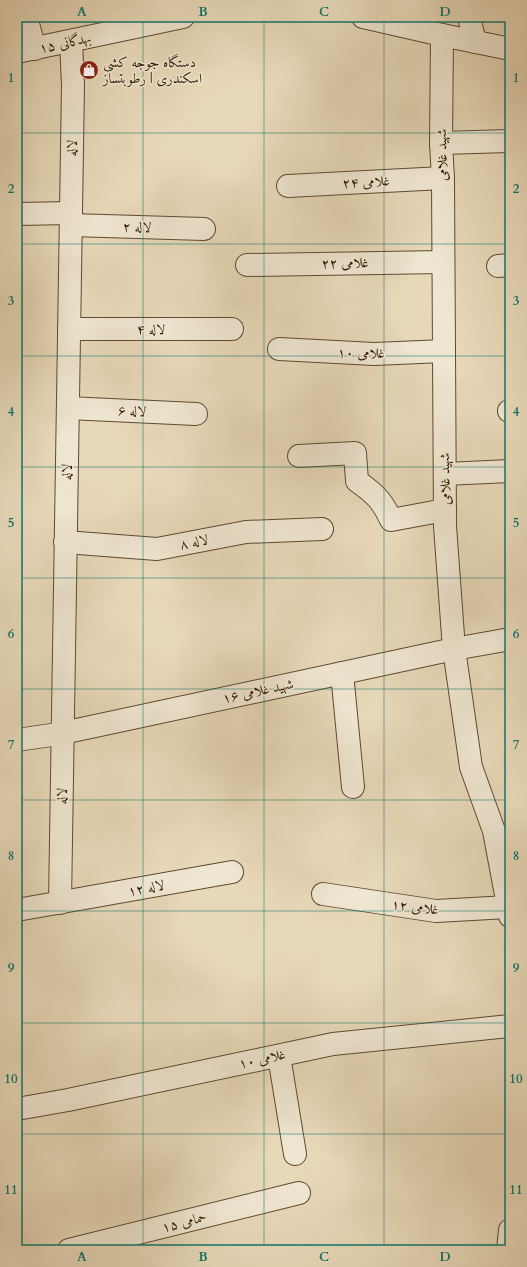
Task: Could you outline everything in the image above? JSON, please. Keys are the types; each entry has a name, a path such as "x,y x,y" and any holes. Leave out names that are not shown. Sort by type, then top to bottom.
{"street":[{"path":"26,17 26,51"},
{"path":"363,17 510,49"},
{"path":"470,17 475,42"},
{"name":"بهدگانی ۱۵","path":"26,51 71,42 171,18"},
{"name":"شهید غلامی","path":"442,35 441,143 443,178 444,474 454,649 471,767 494,831 509,911"},
{"name":"لاله","path":"60,903 74,86 71,42"},
{"path":"441,143 510,141"},
{"name":"غلامی ۲۴","path":"288,186 443,178"},
{"name":"لاله ۲","path":"17,214 204,229"},
{"name":"غلامی ۲۲","path":"247,264 443,262"},
{"name":"لاله ۴","path":"69,329 232,329"},
{"name":"غلامی ۱۰","path":"279,349 374,354 444,351"},
{"name":"لاله ۶","path":"68,408 196,414"},
{"path":"298,456 355,453 357,481 375,494 387,509 391,520 445,510"},
{"path":"444,474 510,471"},
{"name":"لاله ۸","path":"65,542 157,549 246,532 322,528"},
{"name":"شهید غلامی ۱۶","path":"17,740 62,733 454,649 510,639"},
{"path":"342,673 353,787"},
{"name":"لاله ۱۲","path":"17,910 232,872"},
{"name":"غلامی ۱۲","path":"323,894 436,911 509,911"},
{"name":"غلامی ۱۰","path":"17,1108 68,1100 333,1044 510,1026"},
{"path":"279,1056 295,1154"},
{"name":"حمامی ۱۵","path":"69,1250 299,1193"},
{"path":"508,1250 510,1230"}],"place":[{"name":"دستگاه جوجه کشی اسکندری | رطوبتساز","path":"89,70"}]}
